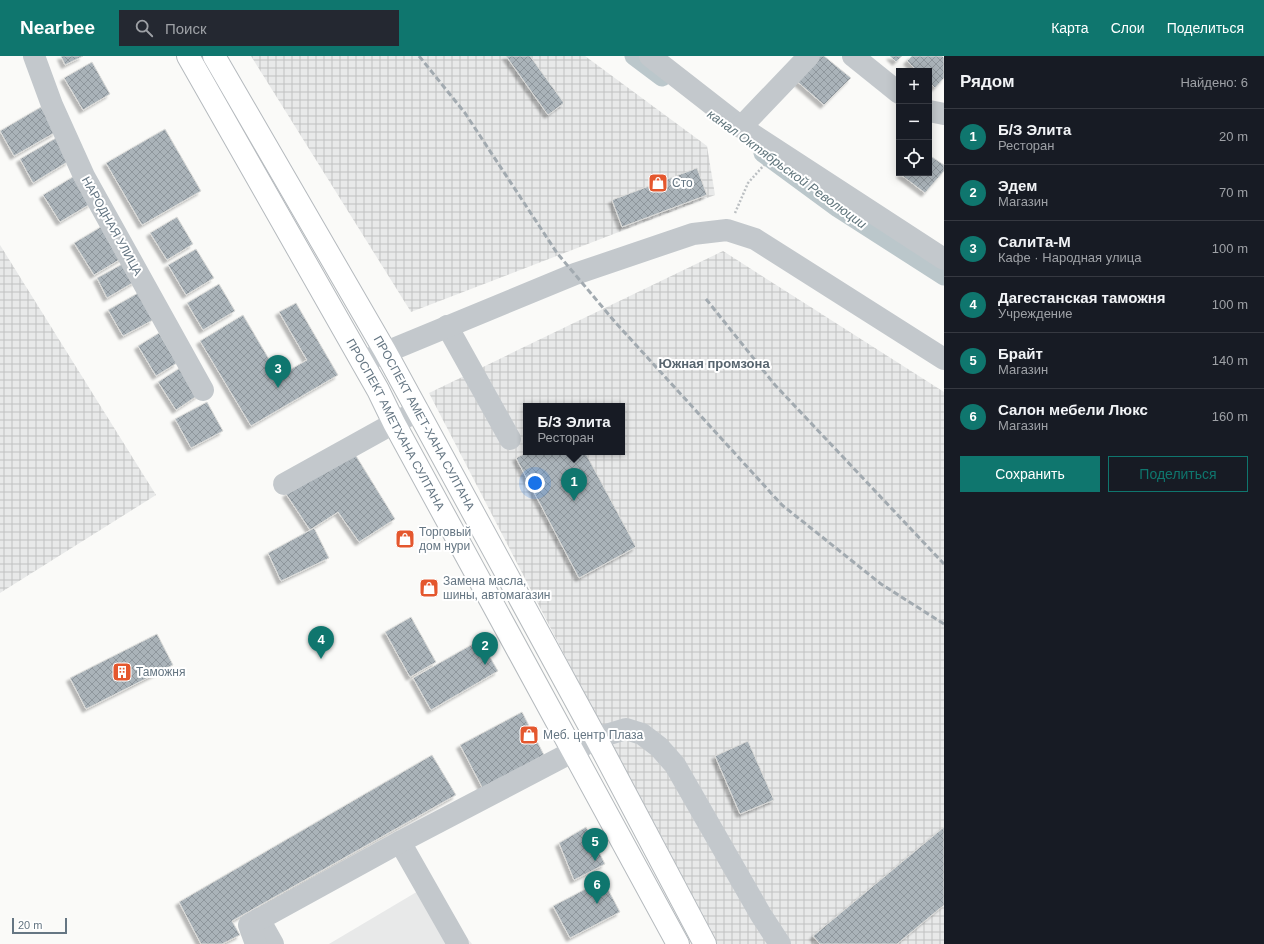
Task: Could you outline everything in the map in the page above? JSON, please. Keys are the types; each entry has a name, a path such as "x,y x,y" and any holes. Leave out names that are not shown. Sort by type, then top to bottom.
{"main road":[{"name":"ПРОСПЕКТ АМЕТХАНА СУЛТАНА","path":"188,56 362,362 678,944"},
{"name":"ПРОСПЕКТ АМЕТ-ХАНА СУЛТАНА","path":"214,56 385,351 596,738 705,944"}],"street":[{"name":"НАРОДНАЯ УЛИЦА","path":"34,56 52,105 84,176 203,390"},
{"path":"650,56 741,127 944,258"},
{"path":"741,127 809,56"},
{"path":"853,56 896,90"},
{"path":"932,112 944,114"},
{"path":"362,362 385,351 575,274 693,234 727,230 755,239 944,359"},
{"path":"447,326 510,439"},
{"path":"284,484 418,411"},
{"path":"256,944 249,924 596,738 626,729 642,734 659,746 675,765 761,915 780,944"},
{"path":"400,842 458,944"},
{"path":"260,919 274,944"}],"path":[{"path":"727,230 748,183"}],"shaded area":[{"path":"251,56 585,56 707,146 715,195 411,312"},
{"path":"0,245 156,495 0,593"},
{"path":"723,251 944,392 944,944 714,944 429,393"},
{"path":"425,887 472,944 329,944"}],"building":[{"path":"61,56 83,56 65,65"},
{"path":"506,56 530,56 564,103 548,115"},
{"path":"814,56 824,56 851,78 824,105 792,77"},
{"path":"890,56 902,56 896,62"},
{"path":"912,56 942,56 944,58 944,78 935,88 932,85 932,68 914,68 907,61"},
{"path":"92,62 110,94 83,110 64,78"},
{"path":"41,107 56,132 14,156 0,131"},
{"path":"165,129 201,191 142,225 106,163"},
{"path":"56,138 69,161 33,183 20,159"},
{"path":"932,157 944,165 944,171 925,193 903,176 932,176"},
{"path":"697,168 707,195 622,227 612,200"},
{"path":"76,175 92,203 60,222 43,195"},
{"path":"177,217 193,244 167,260 150,233"},
{"path":"104,225 124,257 94,275 74,243"},
{"path":"196,249 214,278 186,295 168,265"},
{"path":"126,262 136,281 107,298 97,278"},
{"path":"219,284 235,311 203,330 187,303"},
{"path":"138,293 153,320 123,336 108,310"},
{"path":"296,303 338,375 251,426 200,341 243,315 279,376 307,360 279,312"},
{"path":"159,333 177,363 156,376 138,346"},
{"path":"183,366 200,394 176,410 158,382"},
{"path":"207,402 223,431 191,448 175,419"},
{"path":"353,451 395,519 359,542 338,512 310,530 286,494"},
{"path":"523,454 587,455 636,547 579,578 516,458"},
{"path":"314,528 329,558 281,581 268,553"},
{"path":"411,617 436,662 410,677 385,632"},
{"name":"Таможня","path":"157,634 173,665 86,709 70,678"},
{"path":"480,640 498,671 431,710 413,678"},
{"path":"522,712 544,755 483,789 460,745"},
{"path":"748,741 774,800 740,814 715,756"},
{"path":"432,755 456,795 232,921 240,935 222,944 201,944 179,902"},
{"path":"586,827 605,864 574,880 559,843"},
{"path":"944,827 944,905 897,944 820,944 813,936"},
{"path":"603,880 620,912 570,938 553,906"}],"waterway":[{"name":"канал Октябрьской Революции","path":"634,56 662,77"},
{"name":"канал Октябрьской Революции","path":"763,153 838,208 944,276"}],"railway":[{"path":"419,56 465,113 557,253 615,322 782,505 881,584 944,624"},
{"path":"706,299 775,385 944,564"}],"place":[{"name":"Сто","path":"658,183"},
{"name":"СалиТа-М","path":"278,388"},
{"name":"Б/З Элита","path":"574,501"},
{"name":"Торговый дом нури","path":"405,539"},
{"name":"Замена масла, шины, автомагазин","path":"429,588"},
{"name":"Дагестанская таможня","path":"321,659"},
{"name":"Эдем","path":"485,665"},
{"name":"Таможня","path":"122,672"},
{"name":"Меб. центр Плаза","path":"529,735"},
{"name":"Брайт","path":"595,861"},
{"name":"Салон мебели Люкс","path":"597,904"}],"district":[{"name":"Южная промзона","path":"714,363"}]}
